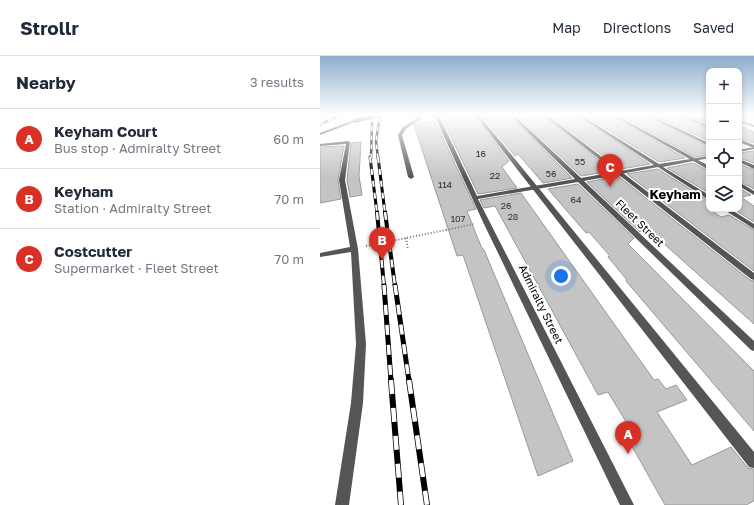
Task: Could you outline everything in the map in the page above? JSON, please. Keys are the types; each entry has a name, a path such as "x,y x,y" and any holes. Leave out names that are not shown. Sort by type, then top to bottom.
{"street":[{"path":"400,136 411,177"},
{"name":"Admiralty Street","path":"444,136 627,505"},
{"path":"494,136 754,462"},
{"name":"Fleet Street","path":"534,136 754,348"},
{"path":"573,136 754,277"},
{"path":"612,136 706,196"},
{"path":"652,136 706,166"},
{"path":"691,136 706,144"},
{"path":"742,141 754,147"},
{"path":"320,146 348,142 342,180 354,249 361,344 357,403 342,505"},
{"path":"742,150 754,147"},
{"path":"475,198 706,157"},
{"path":"742,161 754,167"},
{"path":"742,186 754,193"},
{"path":"730,212 754,228"},
{"path":"320,255 354,249"}],"path":[{"path":"366,246 486,222"},
{"path":"406,238 408,250"}],"building":[{"path":"418,136 442,136 476,209 467,211 478,239 573,461 538,476 463,255 457,256"},
{"path":"451,136 490,136 509,161 502,167 517,188 478,194"},
{"path":"498,136 530,136 572,178 543,183 518,154 515,156"},
{"path":"538,136 568,136 612,171 581,176"},
{"path":"577,136 608,136 650,164 621,169"},
{"path":"617,136 647,136 685,158 659,162"},
{"path":"657,136 687,136 706,146 706,155 695,157"},
{"path":"698,136 706,136 706,140"},
{"path":"742,136 754,136 754,143 742,139"},
{"path":"361,142 359,176 362,195 350,197 347,180 351,143"},
{"path":"344,146 338,180 341,199 320,203 320,147"},
{"path":"754,151 754,163 742,159 742,153"},
{"path":"693,163 706,170 706,191 667,168"},
{"path":"742,165 754,170 754,189 742,183"},
{"path":"658,169 706,199 706,212 714,212 721,217 729,215 754,230 754,271 627,174"},
{"path":"618,176 750,280 754,281 754,324 645,227 640,232 587,182"},
{"path":"578,184 634,238 628,244 754,371 754,431 626,281 627,280 608,257 610,256 589,232 586,233 548,189"},
{"path":"742,190 751,195 742,197"},
{"path":"521,193 654,380 658,379 666,389 676,385 687,400 657,412 692,465 731,447 748,468 754,469 754,501 746,505 665,505 624,432 631,430 608,392 598,395 495,206 484,208 480,200"},
{"path":"742,198 754,206 754,222 738,212 742,212"}],"railway":[{"path":"371,158 372,136"},
{"path":"377,136 378,158"},
{"path":"370,157 377,213"},
{"path":"378,157 385,213"},
{"path":"377,212 384,286"},
{"path":"385,212 395,286"},
{"path":"384,285 391,381"},
{"path":"395,285 409,381"},
{"path":"391,380 401,505"},
{"path":"409,380 427,505"}],"place":[{"name":"Costcutter","path":"610,187"},
{"name":"Keyham","path":"382,260"},
{"name":"Keyham Court","path":"628,454"}],"district":[{"name":"Keyham","path":"675,194"}]}
